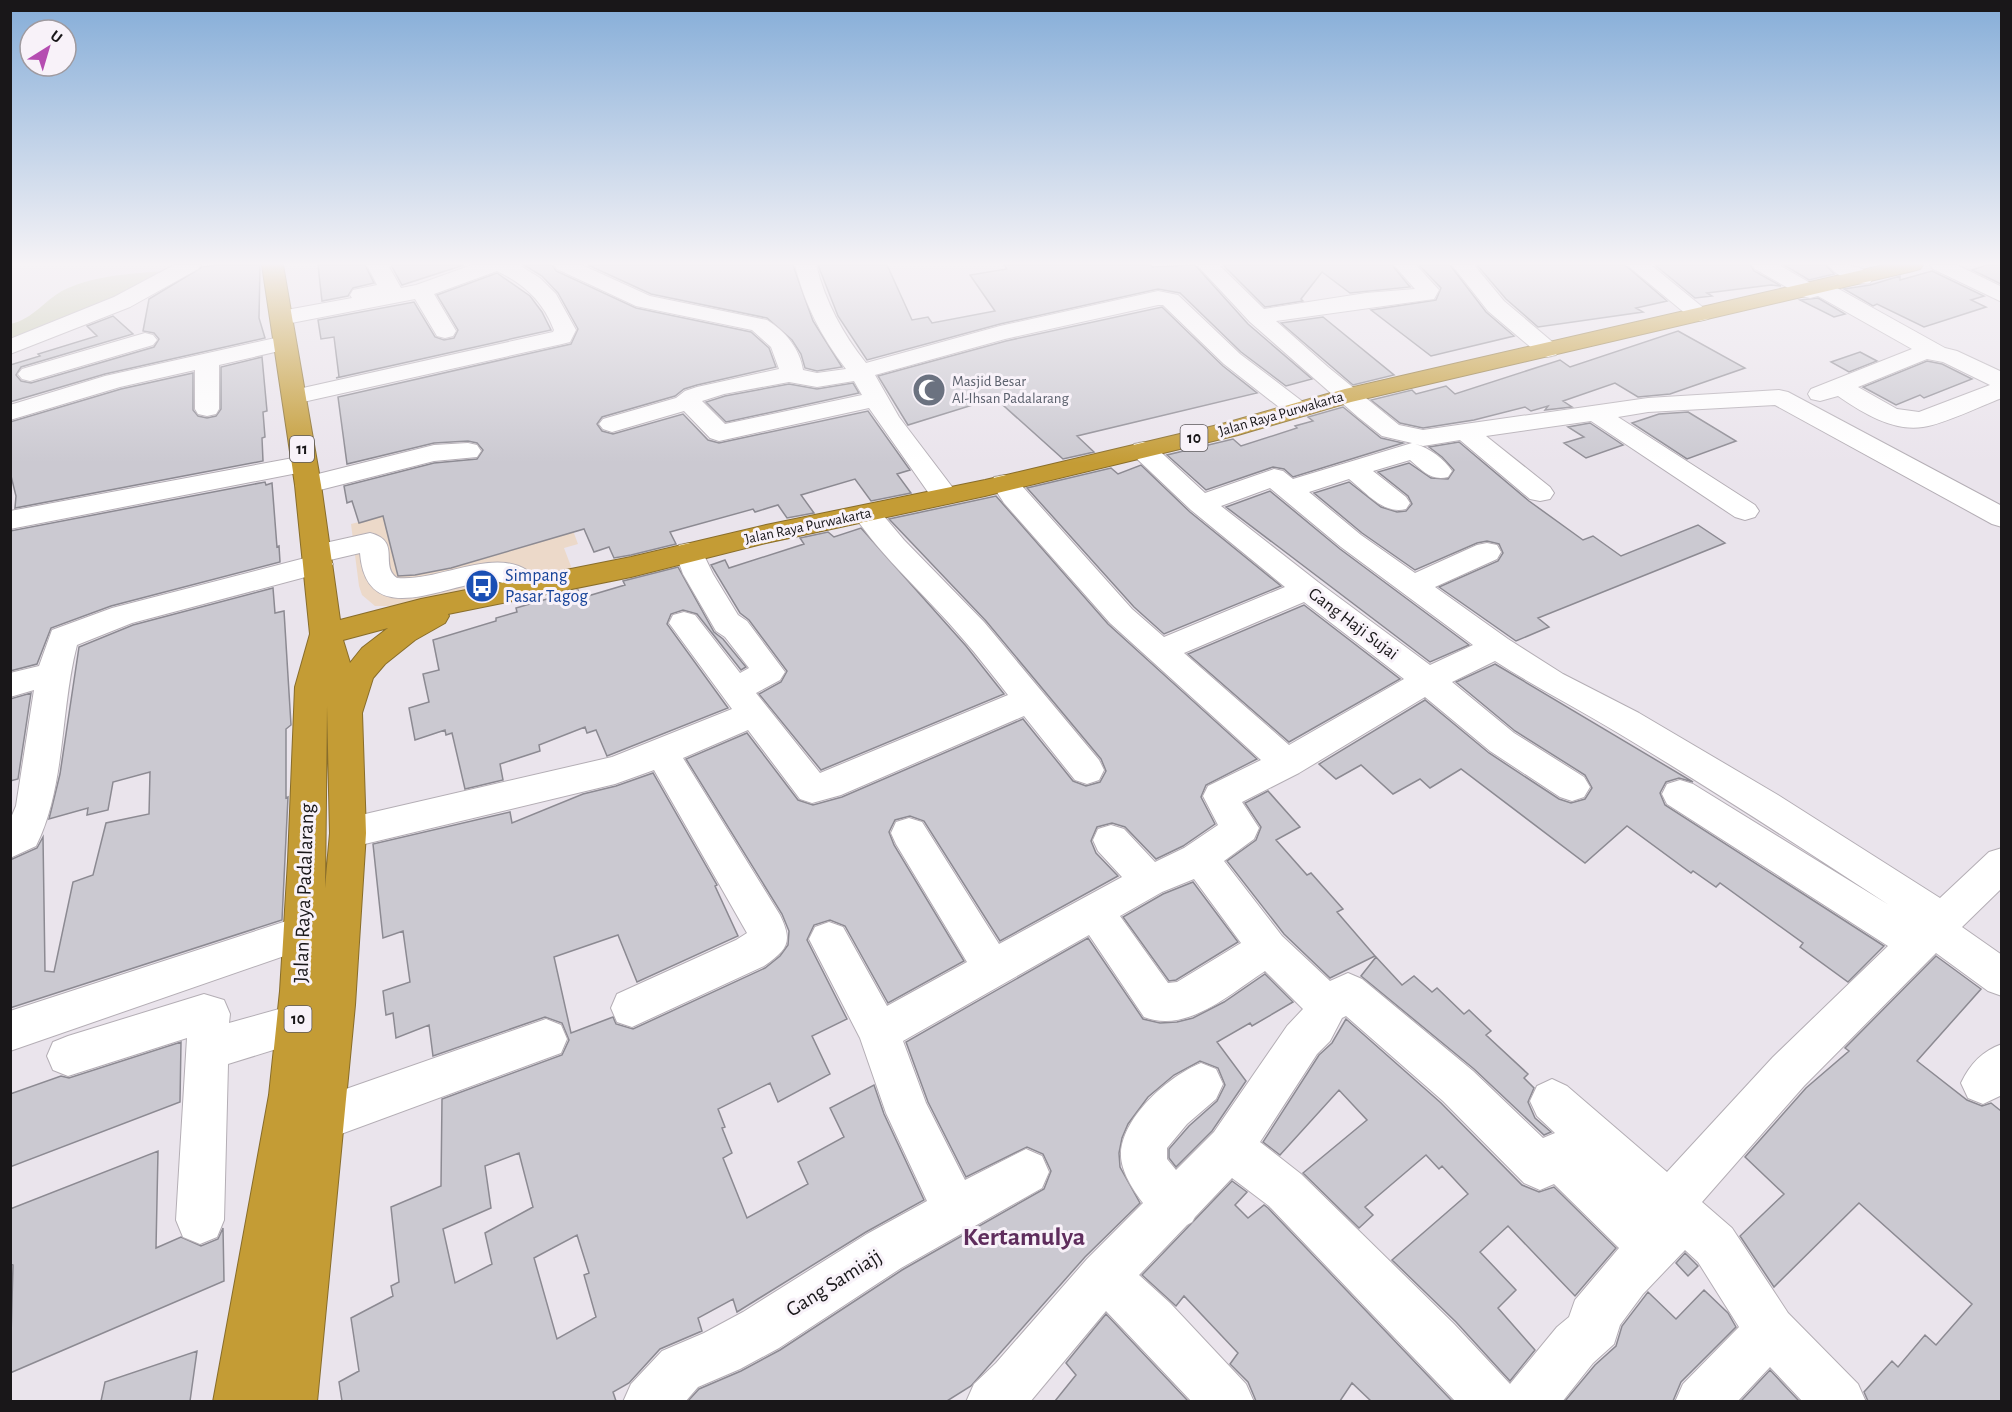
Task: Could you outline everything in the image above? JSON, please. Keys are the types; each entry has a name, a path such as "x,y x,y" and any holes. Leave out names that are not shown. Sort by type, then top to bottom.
{"highway":[{"name":"Jalan Raya Padalarang","path":"283,331 306,474 326,634 338,674 345,712 348,833 334,1005 291,1401"},
{"name":"Jalan Raya Purwakarta","path":"326,634 388,616 473,597 631,567 689,552 1004,483 1143,450 1345,396 1629,331"},
{"name":"Jalan Raya Purwakarta","path":"345,712 360,671 388,644 417,623 473,597"},
{"name":"Jalan Raya Padalarang","path":"239,1401 291,1095 302,933 311,687 326,634"}],"street":[{"path":"10,347 50,331"},
{"path":"30,374 149,348 139,331"},
{"path":"10,413 114,381 207,360 269,331"},
{"path":"294,396 562,337 565,331"},
{"path":"770,331 780,342 789,360 791,374"},
{"path":"829,331 861,372 888,419 945,496"},
{"path":"877,399 719,434 689,402 688,397 791,374 804,380 814,381 861,372 1010,331"},
{"path":"1202,331 1232,359 1298,410"},
{"path":"1273,331 1345,396 1391,431 1399,434 1423,438 1464,431 1512,427 1648,405 1779,398 2001,518"},
{"path":"1525,331 1548,350"},
{"path":"1895,331 1937,353"},
{"path":"2001,382 1949,356 1925,352 1830,390 1880,412 1913,420 1923,420 2001,389"},
{"path":"207,360 207,410"},
{"path":"612,424 689,402"},
{"path":"1594,412 1745,511"},
{"path":"1464,431 1540,493"},
{"path":"11,515 152,490 221,481 306,474 434,453 468,450"},
{"name":"Gang Haji Sujai","path":"1143,450 1201,504 1307,589 1428,680 1502,742 1572,787"},
{"path":"1290,489 1412,451 1418,453 1439,471"},
{"path":"1353,469 1396,503"},
{"path":"1201,504 1274,477 1352,541 1497,647 1552,682 1627,722 1765,805 1932,931 2001,978"},
{"path":"1004,483 1121,616 1162,650 1287,764"},
{"path":"867,514 894,547 973,630 1087,770"},
{"path":"10,843 23,835 34,806 53,674 63,638 123,615 370,542 373,544 378,578 385,586 400,590 488,571 502,571 513,574 528,587"},
{"path":"348,833 615,770 662,753 744,702 769,672 736,629 727,623 698,574 689,552"},
{"path":"1412,586 1487,552"},
{"path":"1162,650 1307,589"},
{"path":"684,623 812,789 820,789 1029,700"},
{"path":"879,1032 1149,882 1200,858 1241,828 1221,796 1287,764 1428,680 1497,647"},
{"path":"10,685 53,674"},
{"path":"632,1008 750,953 768,941 766,927 662,753"},
{"path":"1680,794 1932,931"},
{"path":"909,833 993,969"},
{"path":"1112,840 1149,882"},
{"path":"1200,858 1268,948 1327,1005"},
{"path":"1528,1401 1575,1345 1596,1326 1593,1318 1603,1309 1611,1295 1669,1224 1712,1153 1822,1038 2001,862"},
{"path":"1095,912 1159,1004 1184,1000 1268,948"},
{"path":"10,1031 302,933"},
{"path":"829,939 879,1032 908,1113 956,1211"},
{"path":"1011,1395 1104,1276 1176,1206 1230,1148 1302,1040 1315,1027 1327,1005 1348,992 1458,1086 1540,1167 1557,1155 1669,1224 1714,1245 1770,1331 1840,1401"},
{"path":"68,1056 204,1013 209,1014 200,1220"},
{"path":"207,1050 297,1024"},
{"path":"322,1119 546,1039"},
{"path":"1176,1206 1145,1167 1143,1153 1153,1128 1201,1084"},
{"path":"1552,1101 1669,1224"},
{"path":"1230,1148 1285,1190 1436,1342 1491,1401"},
{"name":"Gang Samiajj","path":"649,1401 680,1369 722,1351 761,1330 824,1288 1026,1172"},
{"path":"1104,1276 1152,1321 1228,1401"},
{"path":"1701,1401 1770,1331"}],"shaded area":[{"path":"539,477 555,482 578,544 564,548 572,569 401,606 375,606 362,595 351,524"}],"green space":[{"path":"10,331 37,331 11,342"}],"building":[{"path":"92,331 130,331 133,334 21,367 16,375 21,381 31,383 154,347 159,339 154,333 143,331 263,331 265,338 105,374 10,402 10,365 97,336"},
{"path":"320,331 431,331 435,337 444,340 454,338 458,331 547,331 336,378 339,377 334,337 321,339"},
{"path":"577,331 751,332 769,348 776,367 684,389 675,396 602,417 597,424 602,431 613,434 683,414 708,440 719,443 868,411 910,470 897,474 911,493 871,501 855,479 801,495 814,513 787,518 778,505 755,512 753,509 670,532 676,544 631,555 614,558 609,547 594,552 584,529 451,568 398,576 383,516 359,523 352,501 347,503 344,486 434,463 477,459 483,450 477,443 468,441 434,443 347,464 338,397 571,344"},
{"path":"782,331 819,331 842,367 817,371 805,368 801,354 792,340"},
{"path":"848,331 975,331 867,360"},
{"path":"1052,331 1187,331 1223,366 1257,393 1077,436 1094,452 1063,459 995,398 908,425 878,376 1006,341"},
{"path":"1219,331 1256,331 1312,379 1286,386 1241,352"},
{"path":"1290,331 1340,331 1394,375 1353,385"},
{"path":"1398,331 1508,331 1514,336 1431,356"},
{"path":"1678,331 1745,368 1670,394 1638,397 1615,383 1563,401 1572,407 1545,410 1548,406 1531,411 1525,407 1474,420 1423,428 1400,423 1371,400 1412,390 1416,394 1446,386 1455,394 1560,360 1570,367"},
{"path":"1860,352 1877,361 1849,372 1831,362"},
{"path":"262,357 267,411 263,412 265,437 262,438 263,461 15,508 16,496 10,472 10,422 121,389 193,373 193,410 198,416 207,418 216,416 221,409 221,367"},
{"path":"1927,361 1942,364 1972,379 1924,398 1920,395 1896,405 1863,387"},
{"path":"853,383 859,393 726,422 706,402 725,396 789,384 817,389"},
{"path":"1343,407 1381,438 1403,443 1293,477 1284,469 1273,467 1206,490 1167,455 1233,439 1241,446 1297,428 1295,426 1313,421 1308,417"},
{"path":"1688,412 1736,441 1687,459 1632,423 1659,414"},
{"path":"1590,423 1623,445 1586,458 1564,443 1584,437 1568,427"},
{"path":"1459,442 1529,501 1583,540 1593,536 1621,556 1698,525 1725,543 1538,618 1549,627 1516,641 1439,587 1498,561 1503,553 1499,544 1487,541 1477,543 1415,570 1362,533 1314,493 1349,482 1381,507 1397,512 1406,511 1412,504 1408,496 1378,472 1409,463 1431,478 1448,479 1454,470 1429,447"},
{"path":"1141,465 1190,512 1281,586 1164,634 1134,607 1027,488 1111,468 1118,474"},
{"path":"265,482 266,485 272,483 280,562 111,606 51,628 37,664 10,671 10,531"},
{"path":"1270,491 1340,549 1469,645 1430,662 1226,507"},
{"path":"996,496 1108,624 1257,759 1206,785 1201,797 1215,824 1183,846 1156,859 1125,827 1112,823 1097,827 1091,841 1096,853 1118,876 1000,941 924,821 910,816 895,820 889,832 894,845 964,961 888,1003 845,926 830,920 814,925 807,940 847,1019 812,1036 830,1074 778,1102 770,1083 718,1109 725,1127 722,1128 732,1153 723,1158 747,1218 808,1184 798,1162 844,1137 830,1108 874,1085 884,1114 924,1200 866,1232 737,1312 733,1299 698,1318 702,1331 660,1349 629,1383 613,1392 616,1401 342,1401 339,1382 359,1371 351,1318 393,1296 391,1286 399,1282 391,1207 441,1186 442,1099 562,1055 569,1040 562,1023 545,1017 433,1056 429,1025 396,1038 393,1013 386,1015 383,991 410,982 403,931 383,938 373,844 510,812 512,823 583,794 616,786 653,773 717,885 715,886 738,936 637,982 618,935 554,957 571,1033 613,1017 616,1024 633,1029 765,968 780,956 788,945 789,931 782,914 686,759 747,733 798,800 813,805 842,797 1023,719 1073,781 1086,786 1100,782 1106,771 1101,759 986,621 889,519","holes":["519,1153 533,1207 485,1233 492,1264 455,1283 443,1229 491,1208 485,1166","577,1235 589,1273 584,1275 596,1317 557,1339 534,1258"]},
{"path":"861,528 966,646 1004,694 821,770 759,694 781,682 787,671 749,620 740,613 711,565 725,560 729,568 804,544 800,538 828,532 834,537"},
{"path":"678,567 714,632 723,639 746,667 741,670 697,614 683,610 671,614 667,624 728,708 607,756 596,730 587,733 585,727 539,745 540,751 500,764 503,780 465,789 452,733 446,735 445,730 415,740 409,708 429,702 423,674 439,670 433,640 496,621 496,618 517,612 516,608 578,590 581,598 625,585 623,581"},
{"path":"273,588 275,613 284,611 291,725 286,729 286,798 288,797 282,920 10,1008 10,860 37,848 43,837 45,971 54,972 73,882 93,875 106,823 149,814 150,772 113,782 108,810 87,815 88,808 49,819 60,774 79,647 133,625"},
{"path":"1304,605 1400,679 1289,742 1188,654"},
{"path":"1495,664 1693,782 1679,778 1666,782 1660,793 1665,805 1884,946 1848,982 1800,947 1803,943 1720,883 1716,887 1693,871 1691,873 1627,826 1585,863 1461,769 1430,788 1420,779 1393,794 1361,765 1336,779 1319,764 1425,700 1489,753 1559,799 1571,803 1585,799 1592,788 1585,775 1515,731 1456,682"},
{"path":"31,693 18,779 10,781 10,699"},
{"path":"1268,791 1300,827 1276,840 1307,875 1311,873 1343,909 1337,912 1375,956 1330,978 1284,934 1227,861 1256,840 1261,827 1245,803"},
{"path":"1193,882 1238,942 1176,980 1169,981 1123,917 1163,894"},
{"path":"1088,938 1143,1019 1160,1023 1193,1018 1224,1002 1265,974 1293,1002 1252,1026 1250,1023 1217,1042 1246,1081 1212,1131 1176,1167 1169,1158 1169,1149 1189,1126 1217,1101 1225,1085 1218,1068 1200,1061 1174,1075 1148,1097 1128,1124 1122,1138 1119,1153 1120,1167 1140,1203 1085,1257 971,1386 947,1401 688,1401 699,1389 741,1371 780,1350 902,1270 1044,1189 1051,1171 1043,1154 1027,1147 966,1177 928,1102 906,1042"},
{"path":"1936,956 1981,989 1917,1061 1967,1100 1982,1106 1991,1103 2001,1111 2001,1401 1868,1401 1864,1392 1892,1361 1898,1367 1925,1335 1936,1345 1972,1304 1859,1203 1774,1287 1740,1236 1784,1194 1745,1157 1806,1088 1849,1051 1845,1048"},
{"path":"1376,957 1402,985 1414,976 1432,992 1437,988 1464,1014 1469,1010 1491,1031 1486,1035 1528,1074 1524,1078 1534,1088 1528,1102 1535,1118 1551,1132 1544,1135 1474,1069 1361,976"},
{"path":"1346,1019 1441,1103 1522,1185 1539,1192 1554,1187 1616,1248 1575,1296 1508,1226 1480,1252 1516,1290 1498,1308 1535,1350 1510,1381 1456,1322 1392,1260 1468,1194 1442,1166 1439,1169 1426,1155 1365,1207 1373,1215 1359,1228 1303,1173 1367,1120 1339,1090 1280,1155 1263,1142 1319,1055 1332,1043"},
{"path":"181,1042 180,1102 10,1167 10,1094 61,1076 69,1078"},
{"path":"158,1151 156,1248 181,1237 201,1246 218,1239 223,1228 224,1281 10,1373 13,1265 10,1264 10,1209"},
{"path":"1232,1181 1247,1192 1235,1205 1248,1218 1264,1205 1268,1208 1452,1401 1371,1401 1352,1383 1340,1401 1256,1401 1248,1382 1230,1364 1238,1353 1184,1296 1176,1306 1142,1275"},
{"path":"1685,1253 1698,1266 1688,1276 1676,1263"},
{"path":"1704,1290 1728,1313 1736,1327 1681,1382 1673,1401 1565,1401 1595,1365 1616,1346 1622,1326 1648,1292 1676,1319"},
{"path":"1106,1314 1188,1401 1055,1401 1076,1375 1066,1363"},
{"path":"197,1351 190,1401 101,1401 105,1382"},
{"path":"1770,1370 1799,1401 1741,1401"}],"place":[{"name":"Masjid Besar Al-Ihsan Padalarang","path":"929,390"},
{"name":"Simpang Pasar Tagog","path":"482,586"}],"district":[{"name":"Kertamulya","path":"1024,1237"}]}
